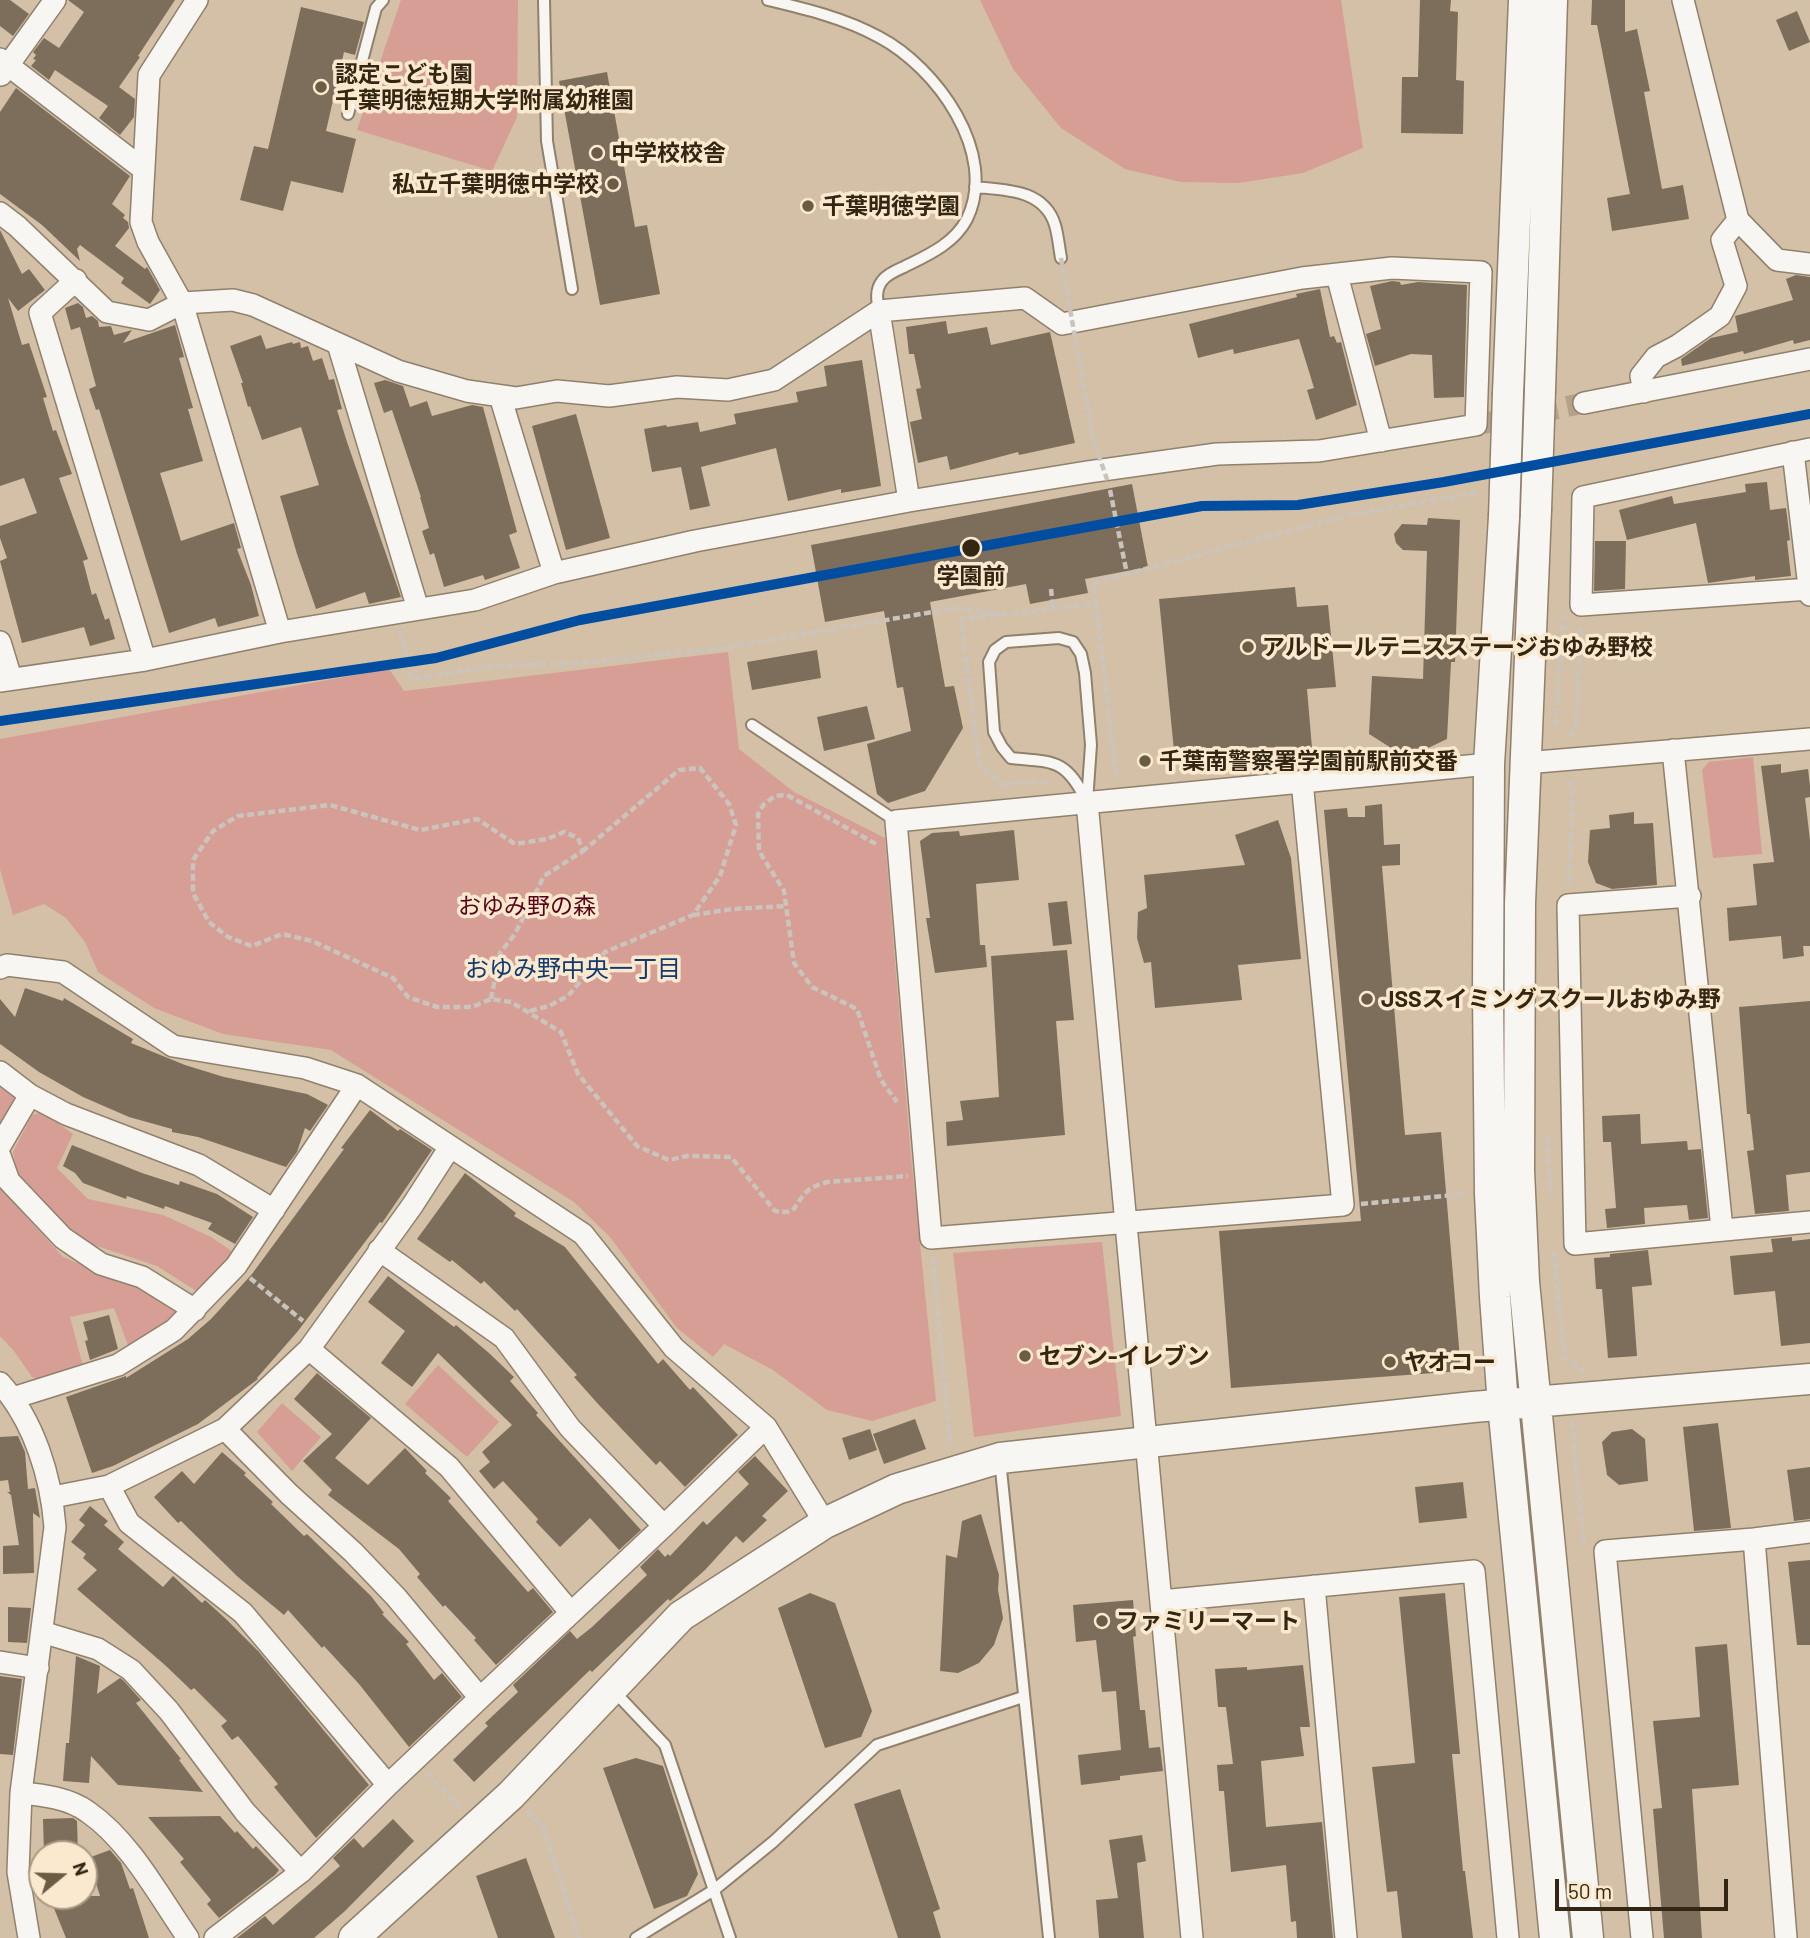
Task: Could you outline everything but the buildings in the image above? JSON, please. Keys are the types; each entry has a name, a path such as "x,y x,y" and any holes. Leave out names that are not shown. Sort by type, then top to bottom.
{"street":[{"path":"55,0 3,67 142,169"},
{"path":"197,0 149,75 141,222 148,242 183,303 280,632"},
{"path":"1524,0 1504,517 1489,764 1490,1194 1494,1297 1503,1405 1555,1938"},
{"path":"1552,0 1536,510 1539,762 1520,903 1519,1170 1524,1282 1588,1938"},
{"path":"1683,0 1738,220 1777,260 1810,264"},
{"path":"0,213 76,280 107,312 149,320 183,303 233,300 253,305 398,371 433,383 516,398 557,391 609,396 677,387 728,390 774,380 879,311 1025,298 1062,324 1301,278 1392,268 1481,272 1476,425 1319,452 1217,454 909,501 695,541 554,573 475,600 280,632 145,660 6,679 0,642"},
{"path":"1644,392 1641,376 1656,357 1720,316 1736,286 1722,240 1738,220"},
{"path":"1337,275 1381,441"},
{"path":"76,280 40,313 145,660"},
{"path":"879,311 909,501"},
{"path":"338,344 418,609"},
{"path":"1584,402 1810,359"},
{"path":"500,396 554,573"},
{"path":"1802,450 1810,591 1581,605 1583,497 1802,450"},
{"path":"1539,762 1810,739"},
{"path":"1674,750 1722,1229"},
{"path":"1303,781 1343,1205 932,1238 896,821 1303,781 1489,764"},
{"path":"1087,802 1192,1938"},
{"path":"1690,896 1568,905 1575,1244 1810,1222"},
{"path":"0,968 7,965 64,972 173,1045 305,1068 357,1085 583,1234 674,1348 766,1427 825,1523"},
{"path":"0,1072 30,1096 110,1132 199,1165 274,1210"},
{"path":"29,1938 18,1872 21,1793 55,1527 53,1497 31,1429 7,1390 118,1365 174,1330 236,1266 357,1085"},
{"path":"0,1146 30,1096"},
{"path":"53,1497 109,1486 225,1429 314,1342 412,1206 450,1147"},
{"path":"0,1156 9,1181 63,1238 102,1264 142,1277 195,1310"},
{"path":"379,1250 504,1338 570,1428 664,1526"},
{"path":"314,1342 449,1467 571,1613"},
{"path":"354,1938 511,1795 681,1616 825,1523 897,1489 1000,1458 1503,1405 1810,1379"},
{"path":"215,1938 301,1872 414,1760 766,1427"},
{"path":"225,1429 387,1588 480,1698"},
{"path":"109,1486 129,1523 243,1613 388,1785"},
{"path":"1642,1938 1605,1551 1810,1532"},
{"path":"1754,1539 1786,1938"},
{"path":"1161,1601 1474,1571 1508,1938"},
{"path":"1314,1586 1346,1938"},
{"path":"42,1632 98,1649 131,1670 169,1711 245,1812 301,1872"},
{"path":"0,1662 38,1668"},
{"path":"21,1793 50,1796 87,1810 121,1841 188,1938"}],"lane":[{"path":"348,114 376,8 383,0"},
{"path":"544,0 547,141 572,289"},
{"path":"768,0 827,14 881,38 925,72 952,106 968,137 975,166 975,187 967,218 954,237 934,252 893,272 881,281 876,296 879,311"},
{"path":"975,187 1030,195 1044,207 1054,222 1061,258"},
{"path":"1059,638 1073,642 1082,654 1091,745 1087,802 1078,784 1062,766 1051,761 1011,758 994,732 989,662 995,650 1006,642 1059,638"},
{"path":"752,725 896,821"},
{"path":"1000,1458 1049,1938"},
{"path":"612,1688 665,1745 730,1938"},
{"path":"636,1938 714,1890 773,1842 877,1745 1023,1697"}],"path":[{"path":"1061,258 1093,439 1107,482 1127,574"},
{"path":"1107,482 1118,481"},
{"path":"1118,789 1093,583 1348,514 1488,490"},
{"path":"1051,589 1053,609"},
{"path":"1050,788 1049,781 1001,784 979,764 961,619 1096,604"},
{"path":"1568,905 1573,788 1539,762 1576,729 1581,605"},
{"path":"399,626 411,679 493,666 575,663 717,649 956,608 1000,614"},
{"path":"491,999 500,953 515,934 544,876 583,851 679,770 700,768 729,804 736,825 720,876 693,915"},
{"path":"899,856 786,795 775,796 764,804 758,814 759,850 784,891 794,963 812,987 857,1009 881,1080 923,1138"},
{"path":"583,851 578,838 564,832 547,839 515,844 477,819 420,830 330,805 238,816 213,831 193,860 193,893 209,922 228,937 252,946 282,934 312,941 393,978 408,997 437,1007 472,1007 491,999 511,1002 529,1011 561,1032 578,1074 637,1146 668,1160 687,1156 731,1157 775,1211 787,1212 797,1207 802,1197 815,1185 827,1182 926,1175"},
{"path":"529,1011 549,1006 568,996 605,952 693,915 733,909 786,906"},
{"path":"1343,1205 1468,1194"},
{"path":"932,1238 952,1472"},
{"path":"236,1266 314,1342"},
{"path":"414,1760 479,1825"},
{"path":"511,1795 543,1827 579,1938"}],"green space":[{"path":"401,0 518,0 517,117 492,171 357,130"},
{"path":"980,0 1341,0 1363,148 1303,173 1239,183 1181,182 1125,169 1061,128 1013,69"},
{"name":"おゆみ野の森","path":"728,652 739,749 794,792 885,838 910,1146 936,1401 872,1421 827,1410 773,1370 724,1344 713,1357 677,1328 610,1237 574,1202 331,1050 223,1034 154,1008 98,972 85,942 66,918 44,904 13,915 0,869 0,739 389,669 404,691"},
{"path":"1753,757 1762,854 1713,858 1702,770 1709,762"},
{"path":"0,1080 14,1094 14,1102 0,1126"},
{"path":"43,1112 73,1134 57,1168 88,1199 163,1215 211,1237 236,1254 201,1294 157,1266 91,1244 64,1225 18,1179 13,1152 32,1115"},
{"path":"0,1188 63,1257 177,1304 179,1314 152,1333 128,1345 114,1308 70,1317 83,1366 42,1380 32,1377 0,1336"},
{"path":"1102,1242 1121,1416 974,1437 953,1253"},
{"path":"438,1365 499,1422 467,1457 405,1404"},
{"path":"282,1403 321,1437 292,1471 257,1432"}],"tunnel":[{"path":"1476,425 1584,403"}],"transit line":[{"path":"0,721 436,658 580,620 1202,506 1298,505 1444,482 1810,414"}],"place":[{"name":"認定こども園 千葉明徳短期大学附属幼稚園","path":"321,87"},
{"name":"中学校校舎","path":"597,153"},
{"name":"私立千葉明徳中学校","path":"613,184"},
{"name":"千葉明徳学園","path":"808,206"},
{"name":"学園前","path":"971,548"},
{"name":"アルドールテニスステージおゆみ野校","path":"1248,647"},
{"name":"千葉南警察署学園前駅前交番","path":"1145,761"},
{"name":"JSSスイミングスクールおゆみ野","path":"1367,999"},
{"name":"セブン-イレブン","path":"1025,1356"},
{"name":"ヤオコー","path":"1390,1362"},
{"name":"ファミリーマート","path":"1102,1621"}],"district":[{"name":"おゆみ野中央一丁目","path":"573,969"}]}
